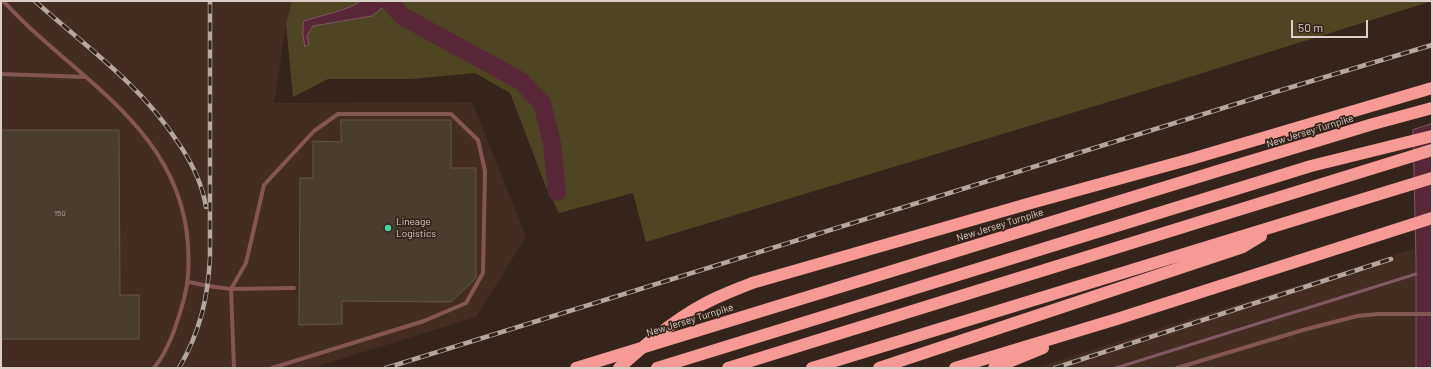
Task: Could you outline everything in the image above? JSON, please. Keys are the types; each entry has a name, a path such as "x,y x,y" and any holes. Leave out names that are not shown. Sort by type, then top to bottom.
{"highway":[{"path":"619,368 650,341 688,314 726,293 752,283 1432,88"},
{"name":"New Jersey Turnpike","path":"576,368 1373,124 1432,108"},
{"path":"657,368 1311,166 1432,136"},
{"path":"728,368 1097,255 1432,150"},
{"path":"812,368 1432,178"},
{"path":"955,368 1117,319 1432,218"},
{"path":"880,368 1243,247 1276,226"},
{"path":"994,368 1117,319"}],"lane":[{"path":"3,1 39,36 87,77 130,119 154,148 169,171 187,231 189,282 172,338 160,361 154,368"},
{"path":"1,74 87,77"},
{"path":"234,368 231,289 246,262 264,186 314,131 338,114 451,114 478,140 485,171 483,273 466,303 424,321 272,368"},
{"path":"189,282 231,289 294,288"},
{"path":"1177,368 1303,330 1357,316 1378,314 1432,314"}],"shaded area":[{"path":"1,1 292,1 286,25 274,103 472,102 526,237 476,317 312,368 1,368"},
{"path":"292,1 1432,1 1161,86 646,242 633,193 559,213 546,187 510,93 475,73 412,79 328,79 293,97 286,24"},
{"path":"360,1 391,1 372,16 313,26 307,36 309,44 305,47 303,34 304,21 351,7"},
{"path":"1432,124 1432,368 1416,368 1416,260 1413,130"},
{"path":"1432,243 1432,368 1035,368 1164,327"}],"building":[{"name":"Lineage Logistics","path":"341,120 451,120 451,168 476,168 476,278 451,302 342,301 342,324 299,325 300,178 313,178 313,141 341,142"},
{"path":"1,130 119,130 120,295 139,295 139,339 1,339"}],"waterway":[{"path":"389,1 402,16 521,81 542,103 552,142 557,192"},
{"path":"1116,368 1416,274"}],"railway":[{"path":"35,1 129,83 162,120 191,164 199,180 206,207"},
{"path":"179,368 198,328 205,301 209,272 210,1"},
{"path":"386,368 1265,95 1432,45"},
{"path":"1055,368 1391,259"}],"place":[{"name":"Lineage Logistics","path":"388,228"}]}
